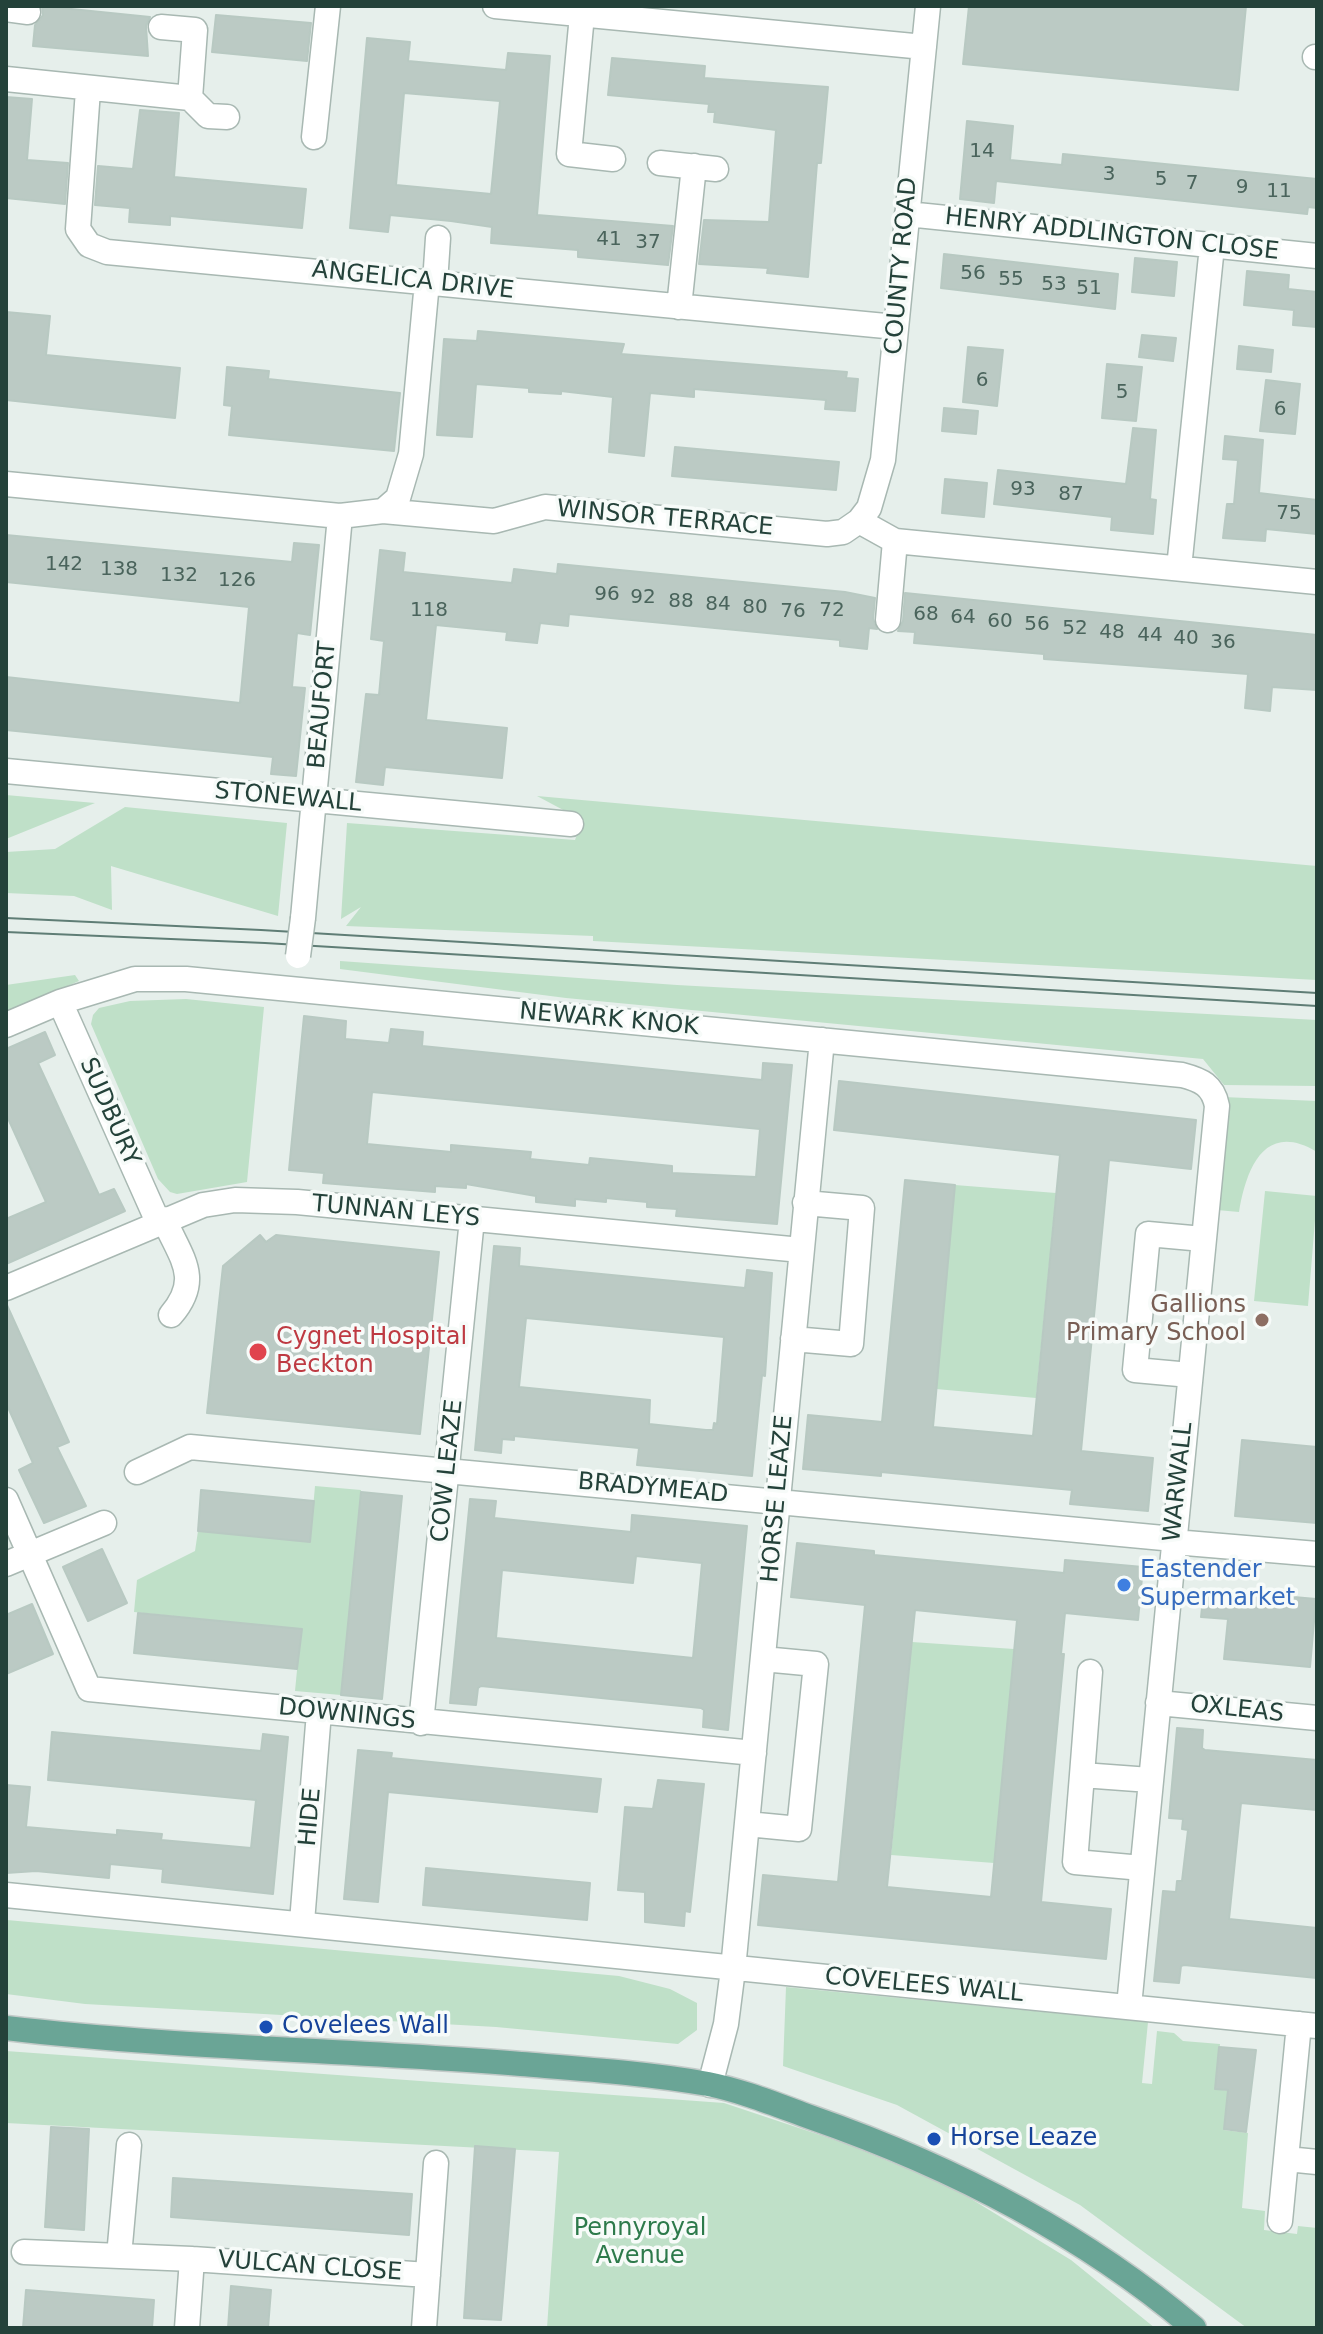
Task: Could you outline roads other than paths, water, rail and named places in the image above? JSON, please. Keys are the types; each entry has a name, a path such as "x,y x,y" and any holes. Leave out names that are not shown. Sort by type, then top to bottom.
{"main road":[{"path":"6,2028 107,2039 450,2058 627,2073 710,2085 832,2125 959,2177 1095,2255 1194,2328"}],"street":[{"path":"314,137 328,6"},
{"path":"495,6 924,47"},
{"name":"COUNTY ROAD","path":"859,521 869,508 883,460 928,6"},
{"path":"582,15 569,154 613,159"},
{"path":"161,27 195,30 190,98"},
{"path":"6,79 88,90 190,98 208,116 227,117"},
{"name":"ANGELICA DRIVE","path":"88,90 78,229 89,245 107,252 896,327"},
{"path":"660,163 705,168 679,307"},
{"name":"HENRY ADDLINGTON CLOSE","path":"907,214 1317,256"},
{"path":"383,511 398,498 411,454 438,238"},
{"path":"1179,568 1212,246"},
{"name":"WINSOR TERRACE","path":"6,484 340,516 383,511 494,521 545,507 827,534 843,532 859,521"},
{"name":"BEAUFORT","path":"294,990 340,516"},
{"path":"859,521 895,541 1317,582"},
{"path":"888,620 895,541"},
{"name":"STONEWALL","path":"6,771 571,824"},
{"name":"NEWARK KNOK","path":"6,1025 60,1002 135,979 186,979 1182,1075 1201,1080 1214,1092"},
{"name":"SUDBURY","path":"60,1002 189,1275 182,1302 171,1315"},
{"name":"HORSE LEAZE","path":"710,2085 726,2024 733,1969 822,1040"},
{"name":"WARWALL","path":"1129,2006 1217,1106 1214,1092"},
{"name":"TUNNAN LEYS","path":"6,1288 161,1220 203,1205 235,1200 801,1250"},
{"path":"793,1339 851,1344 862,1208 805,1203"},
{"name":"COW LEAZE","path":"421,1723 472,1219"},
{"path":"1190,1375 1135,1370 1148,1234 1203,1239"},
{"name":"BRADYMEAD","path":"137,1472 190,1447 1317,1554"},
{"name":"DOWNINGS","path":"6,1500 89,1689 754,1753"},
{"path":"6,1564 104,1523"},
{"path":"747,1824 799,1829 816,1664 763,1659"},
{"path":"1090,1672 1075,1862 1142,1868"},
{"name":"OXLEAS","path":"1158,1703 1317,1718"},
{"name":"HIDE","path":"302,1922 319,1712"},
{"path":"1082,1775 1150,1780"},
{"name":"COVELEES WALL","path":"6,1895 302,1922 733,1969 1308,2025"},
{"path":"1280,2221 1308,2025"},
{"path":"119,2256 129,2145"},
{"path":"1287,2159 1317,2162"},
{"name":"VULCAN CLOSE","path":"424,2328 436,2163"},
{"name":"VULCAN CLOSE","path":"24,2252 192,2259 428,2275"},
{"name":"VULCAN CLOSE","path":"187,2328 192,2259"}],"tram line":[{"path":"6,918 261,930 1317,993"},
{"path":"6,932 265,943 1317,1006"}],"place":[{"name":"Gallions Primary School","path":"1262,1320"},
{"name":"Cygnet Hospital Beckton","path":"258,1352"},
{"name":"Eastender Supermarket","path":"1124,1585"},
{"name":"Covelees Wall","path":"266,2027"},
{"name":"Horse Leaze","path":"934,2139"}],"park label":[{"name":"Pennyroyal Avenue","path":"640,2243"}]}
